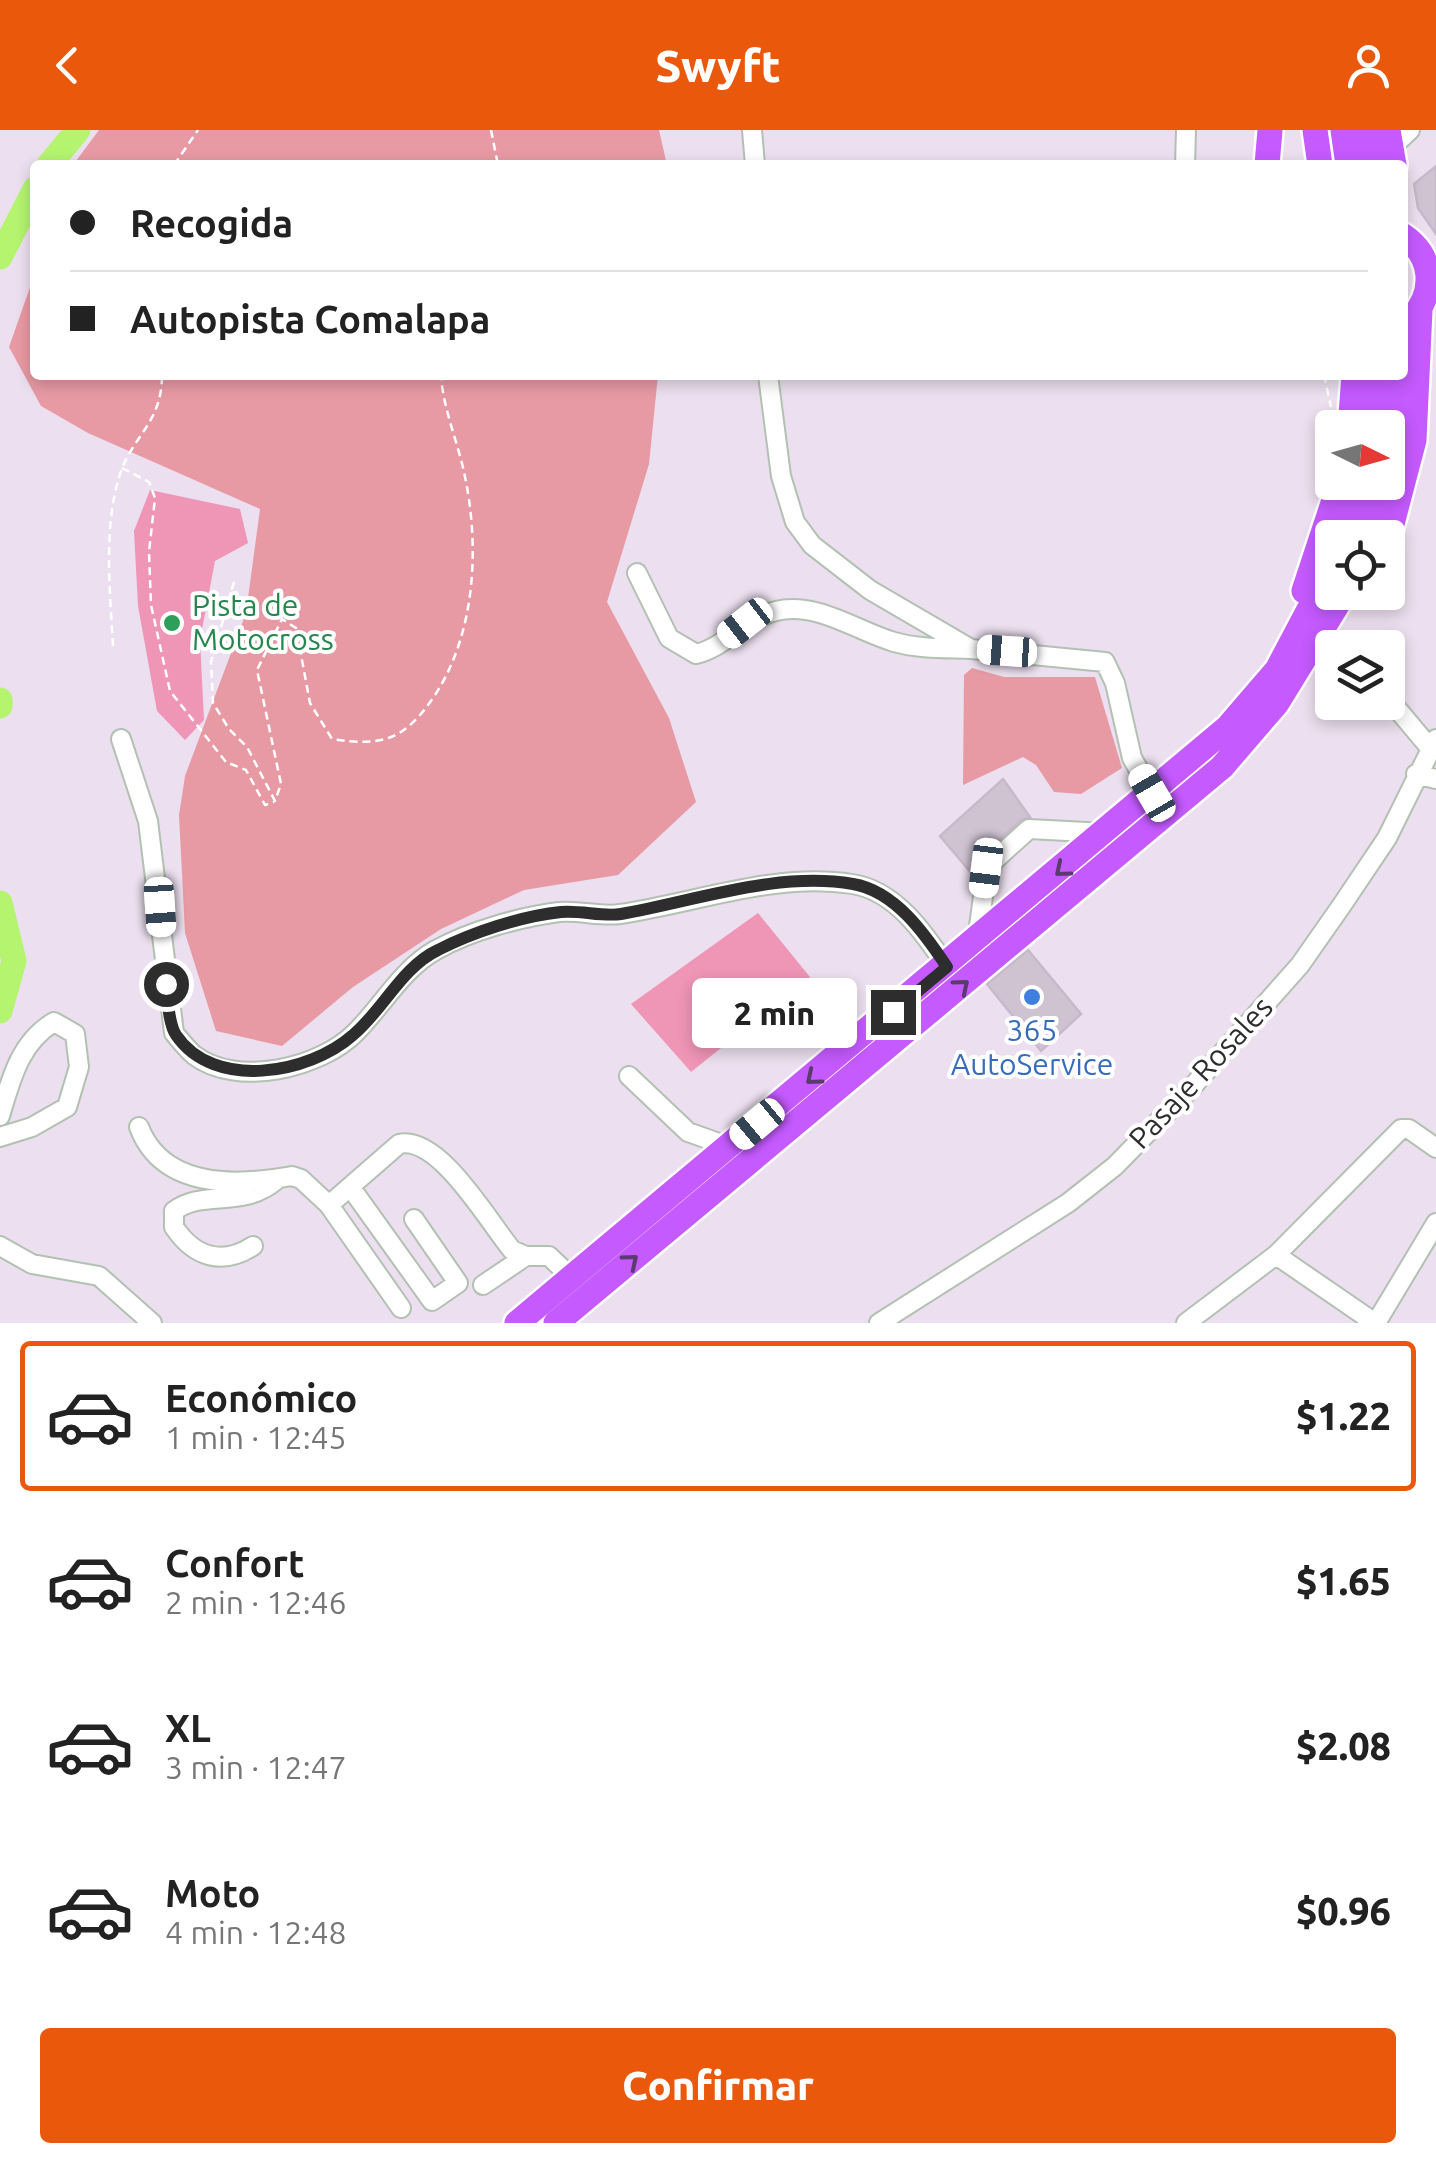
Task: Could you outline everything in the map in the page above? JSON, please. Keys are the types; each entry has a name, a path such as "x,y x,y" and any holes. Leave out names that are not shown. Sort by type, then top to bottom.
{"highway":[{"path":"1267,160 1270,130"},
{"path":"1282,160 1284,130"},
{"path":"1315,130 1319,160"},
{"path":"1343,130 1347,160"},
{"path":"1366,130 1386,152"},
{"path":"1393,520 1414,440 1418,308 1429,273 1414,237"},
{"path":"1345,410 1353,380"},
{"path":"1373,410 1376,380"},
{"path":"1398,410 1400,380"},
{"path":"1152,793 1276,648 1312,572 1334,500"},
{"path":"518,1323 1152,793 1257,696 1285,658 1315,599"},
{"path":"1182,803 1222,767 1278,703 1334,610"},
{"path":"556,1323 1182,803 1273,732 1315,674"}],"street":[{"path":"752,130 755,160"},
{"path":"1185,160 1186,130"},
{"path":"1386,152 1410,130"},
{"path":"769,380 782,476 795,522 812,544 870,590 971,648"},
{"path":"637,573 669,638 696,654 710,651 745,623 778,610 821,614 894,642 926,648 971,648 1105,662 1115,684 1132,758 1152,793"},
{"path":"926,648 933,624"},
{"path":"1405,715 1433,744"},
{"path":"121,739 148,821 174,1033 196,1057 242,1072 320,1058 354,1035 416,966 436,950 493,929 558,912 614,915 697,896 791,883 855,884 889,899 926,936 947,967"},
{"name":"Pasaje Rosales","path":"879,1323 1068,1202 1115,1166 1300,964 1386,838 1433,744"},
{"path":"1416,774 1436,779"},
{"path":"977,941 986,868 1029,829 1106,832"},
{"path":"0,1116 13,1074 33,1034 54,1022 75,1034 79,1067 67,1108 32,1127 0,1137"},
{"path":"628,1076 688,1132 730,1147"},
{"path":"140,1127 153,1154 187,1174 231,1185 301,1178 329,1205 401,1308"},
{"path":"1186,1323 1276,1255 1401,1129 1409,1129 1436,1148"},
{"path":"329,1205 399,1144 422,1144 441,1160 512,1250 526,1256 549,1256 572,1278"},
{"path":"253,1246 222,1258 201,1254 174,1227 174,1211 191,1202 260,1194 276,1181"},
{"path":"351,1188 432,1301 458,1283 414,1219"},
{"path":"1276,1255 1375,1323 1436,1222"},
{"path":"0,1246 32,1264 98,1276 152,1323"},
{"path":"484,1285 526,1256"}],"path":[{"path":"177,160 198,130"},
{"path":"491,130 497,160"},
{"path":"113,646 112,502 122,468 152,424 162,394 162,380"},
{"path":"275,801 280,784 257,670 282,619 296,628 310,703 332,740 372,746 390,738 424,712 453,668 470,618 471,559 465,474 443,380"},
{"path":"1326,380 1339,410"},
{"path":"122,468 149,482 155,498 149,552 152,605 170,691 226,762 246,770 264,804 275,801"},
{"path":"234,582 211,662 213,703 246,747 275,801"}],"shaded area":[{"path":"99,130 659,130 666,160 77,160"},
{"path":"30,287 30,380 657,380 649,464 607,602 669,718 696,802 618,875 524,890 441,929 353,987 282,1046 216,1031 185,933 179,815 185,776 246,613 260,509 88,433 41,406 9,347"},
{"name":"Pista de Motocross","path":"150,490 240,509 248,543 215,561 200,640 204,720 185,740 157,711 138,606 134,531"},
{"path":"972,668 1004,677 1095,677 1122,768 1081,794 1054,792 1036,765 1023,757 963,785 964,675"},
{"path":"758,913 810,977 691,1072 631,1004"}],"building":[{"path":"1436,166 1436,234 1418,208 1414,184"},
{"path":"1003,779 1030,817 1021,820 979,858 973,875 940,836"},
{"name":"365 AutoService","path":"1028,950 1081,1014 1041,1051 987,984"}],"waterway":[{"path":"53,160 78,130"},
{"path":"0,257 30,199"},
{"path":"0,700 0,706"},
{"path":"0,903 14,961 0,1011"}],"place":[{"name":"Pista de Motocross","path":"172,623"},
{"name":"365 AutoService","path":"1032,997"}],"route":[{"path":"166,984 174,1033 196,1057 242,1072 278,1068 320,1058 354,1035 416,966 436,950 493,929 558,912 614,915 697,896 791,883 855,884 889,899 926,936 947,967 893,1012"}]}
